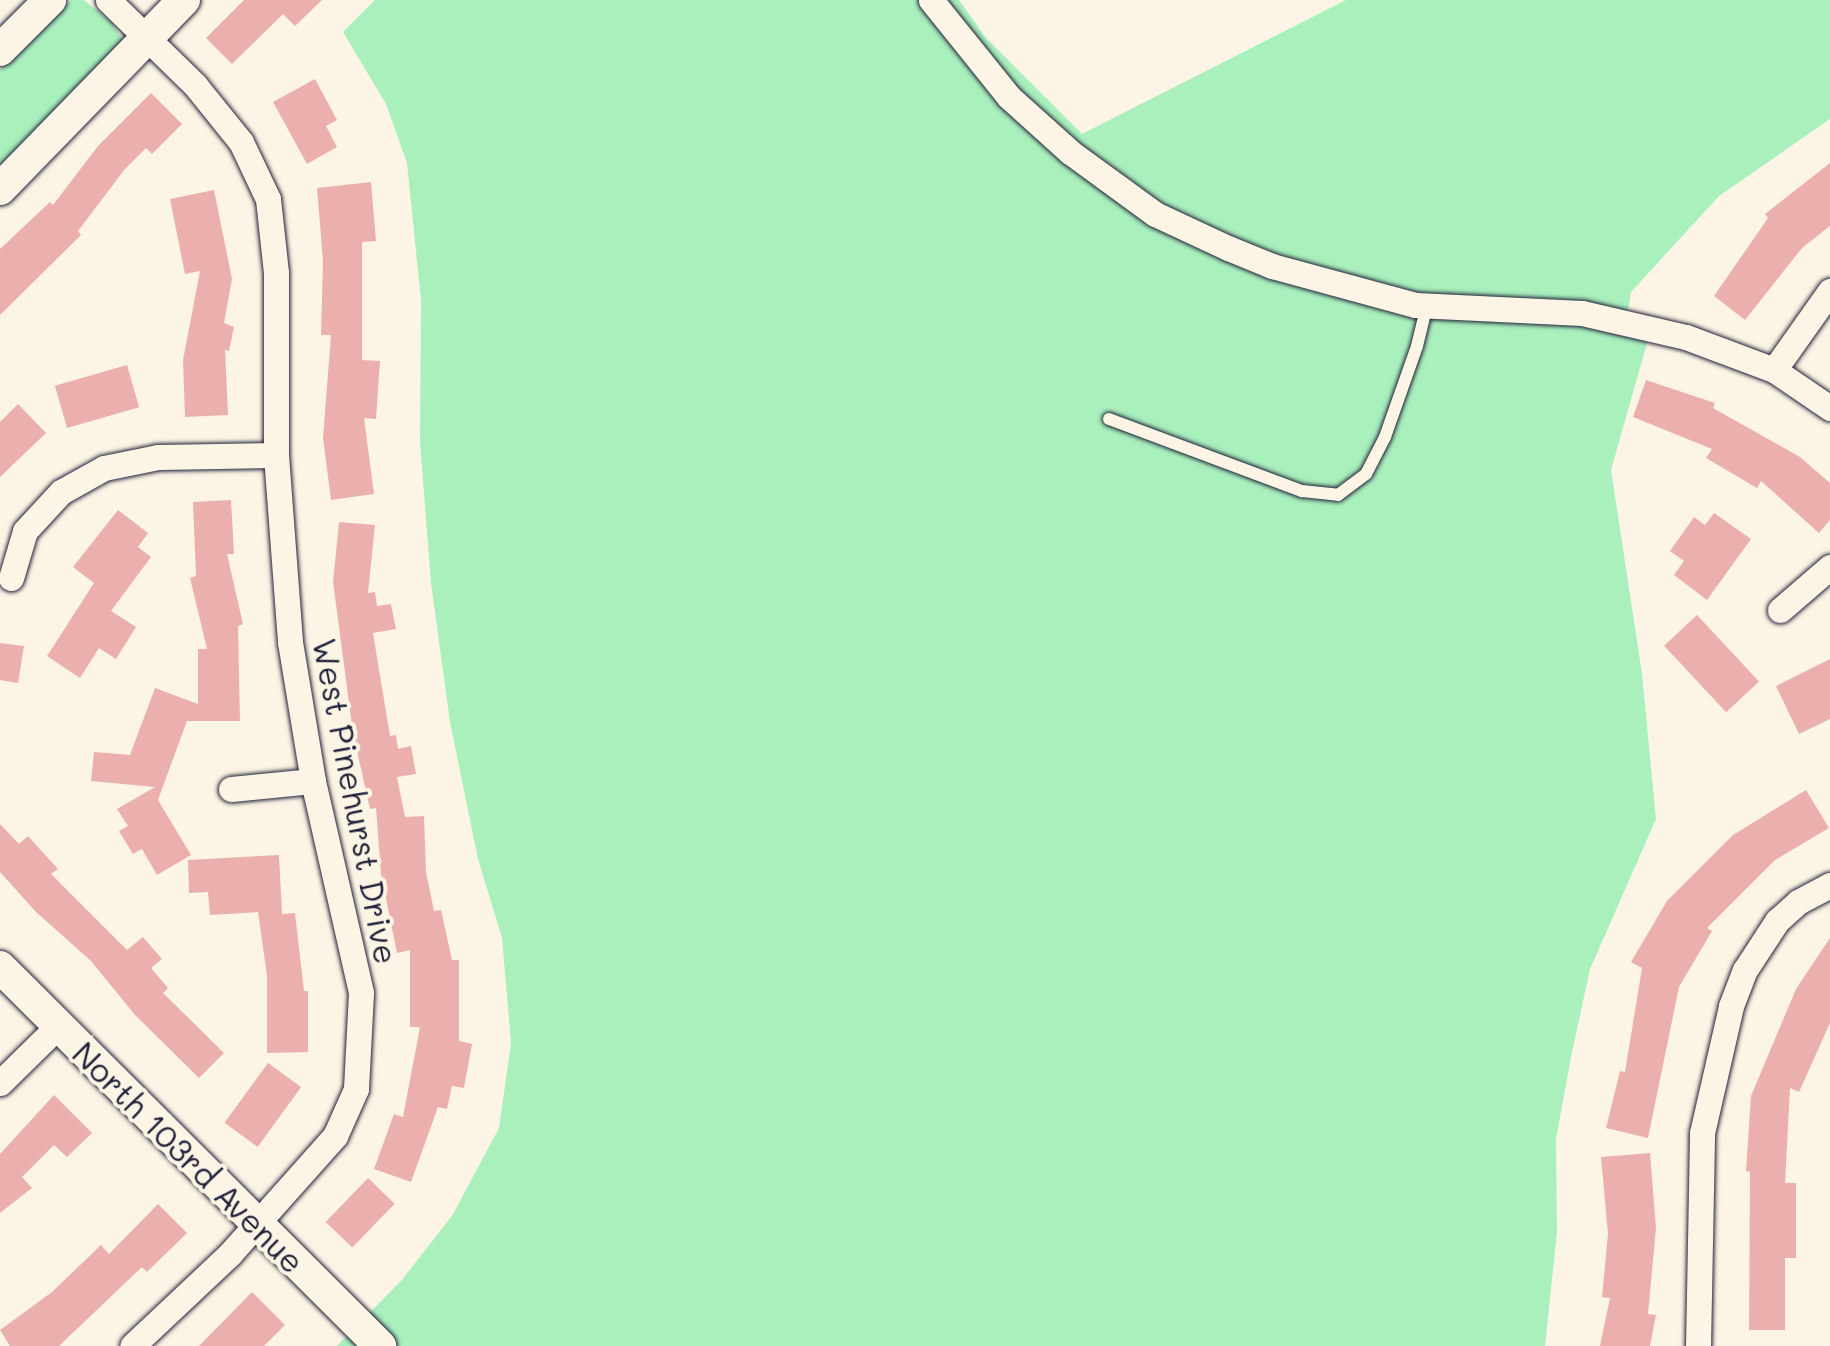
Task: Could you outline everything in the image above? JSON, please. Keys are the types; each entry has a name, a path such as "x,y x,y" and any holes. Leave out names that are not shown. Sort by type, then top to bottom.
{"street":[{"path":"0,50 50,0"},
{"name":"West Pinehurst Drive","path":"108,0 195,85 241,142 268,198 276,273 276,455 290,642 313,782 361,993 356,1089 335,1136 256,1224 132,1346"},
{"path":"0,189 184,0"},
{"path":"931,0 1009,96 1070,152 1156,214 1272,266 1426,305 1582,314 1686,337 1774,370 1830,408"},
{"path":"1774,370 1830,291"},
{"path":"11,578 24,531 61,492 104,468 158,457 276,455"},
{"path":"1780,610 1830,567"},
{"path":"232,790 313,782"},
{"path":"1698,1346 1702,1133 1731,1006 1745,970 1777,921 1798,902 1830,885"},
{"name":"North 103rd Avenue","path":"0,966 380,1346"},
{"path":"0,1083 58,1026"}],"lane":[{"path":"1109,420 1302,491 1338,494 1366,474 1385,437 1418,346 1426,305"}],"green space":[{"path":"71,0 84,0 112,23 122,39 121,47 0,173 0,70"},
{"path":"375,0 959,0 986,38 1082,134 1346,0 1830,0 1830,119 1719,196 1631,292 1626,323 1651,329 1611,470 1642,674 1656,819 1590,969 1571,1057 1556,1139 1557,1232 1545,1346 337,1346 401,1281 452,1216 499,1128 511,1043 502,938 478,859 450,722 431,583 420,442 421,300 407,163 386,104 343,32"}],"building":[{"path":"244,0 322,0 295,26 283,14 232,64 206,38"},
{"path":"315,79 337,120 326,126 337,147 307,164 273,102"},
{"path":"151,93 182,124 152,154 146,148 125,169 78,231 81,235 0,315 0,249 50,202 53,205 98,146"},
{"path":"1830,163 1830,226 1802,248 1745,320 1714,296 1768,218 1765,214"},
{"path":"371,182 376,241 362,242 362,360 380,361 376,419 364,418 374,494 331,500 323,438 331,335 321,335 323,261 317,188"},
{"path":"214,190 232,279 224,323 234,327 229,351 225,350 228,415 185,417 183,360 200,271 185,274 170,199"},
{"path":"127,365 139,407 67,428 55,386"},
{"path":"1646,380 1715,403 1713,408 1800,457 1830,483 1830,520 1819,533 1761,481 1757,488 1706,458 1712,449 1633,417"},
{"path":"18,404 46,433 0,477 0,422"},
{"path":"231,500 234,554 227,554 243,624 238,626 240,721 187,721 158,800 191,855 157,875 142,849 133,854 119,831 128,826 117,809 155,787 91,781 94,752 130,755 155,688 198,704 198,649 207,649 190,578 196,576 193,502"},
{"path":"118,510 148,533 138,547 151,557 111,611 136,627 116,659 99,648 80,678 47,656 94,583 73,567"},
{"path":"1714,513 1751,539 1707,600 1674,575 1684,561 1670,551 1694,517 1705,525"},
{"path":"339,522 375,525 368,593 375,592 377,606 391,604 396,629 373,633 390,736 396,735 398,749 411,746 416,774 397,777 405,817 424,816 426,872 434,911 441,910 452,960 459,960 459,1041 472,1044 464,1088 452,1086 447,1109 438,1107 411,1182 374,1169 394,1114 403,1117 420,1027 410,1027 410,950 397,953 381,874 376,808 370,809 353,733 333,582"},
{"path":"1697,615 1759,682 1726,712 1664,646"},
{"path":"0,643 24,646 18,683 0,680"},
{"path":"1830,659 1830,719 1799,734 1776,686"},
{"path":"1806,790 1829,828 1775,860 1707,928 1712,931 1679,987 1648,1138 1606,1128 1620,1071 1625,1072 1642,968 1631,962 1667,901 1733,835"},
{"path":"0,824 19,844 28,836 58,869 51,874 127,950 143,937 162,959 151,968 168,988 163,993 224,1053 199,1078 135,1015 91,961 36,912 0,872"},
{"path":"279,855 282,914 295,913 304,991 308,991 308,1052 267,1053 267,976 258,912 210,915 208,892 189,893 188,860"},
{"path":"1830,938 1830,1023 1799,1092 1790,1088 1785,1183 1796,1183 1796,1258 1785,1258 1785,1330 1749,1330 1750,1172 1746,1171 1751,1096 1796,989"},
{"path":"268,1063 301,1087 258,1147 225,1123"},
{"path":"54,1095 92,1133 67,1157 54,1145 22,1177 32,1188 0,1213 0,1154"},
{"path":"1650,1153 1656,1228 1648,1314 1656,1315 1650,1346 1600,1346 1610,1298 1602,1297 1608,1234 1601,1157"},
{"path":"368,1178 395,1204 352,1248 326,1222"},
{"path":"158,1204 187,1233 147,1272 142,1267 59,1346 10,1346 0,1330 52,1292 101,1245 109,1254"},
{"path":"252,1292 285,1325 264,1346 199,1346"}]}
